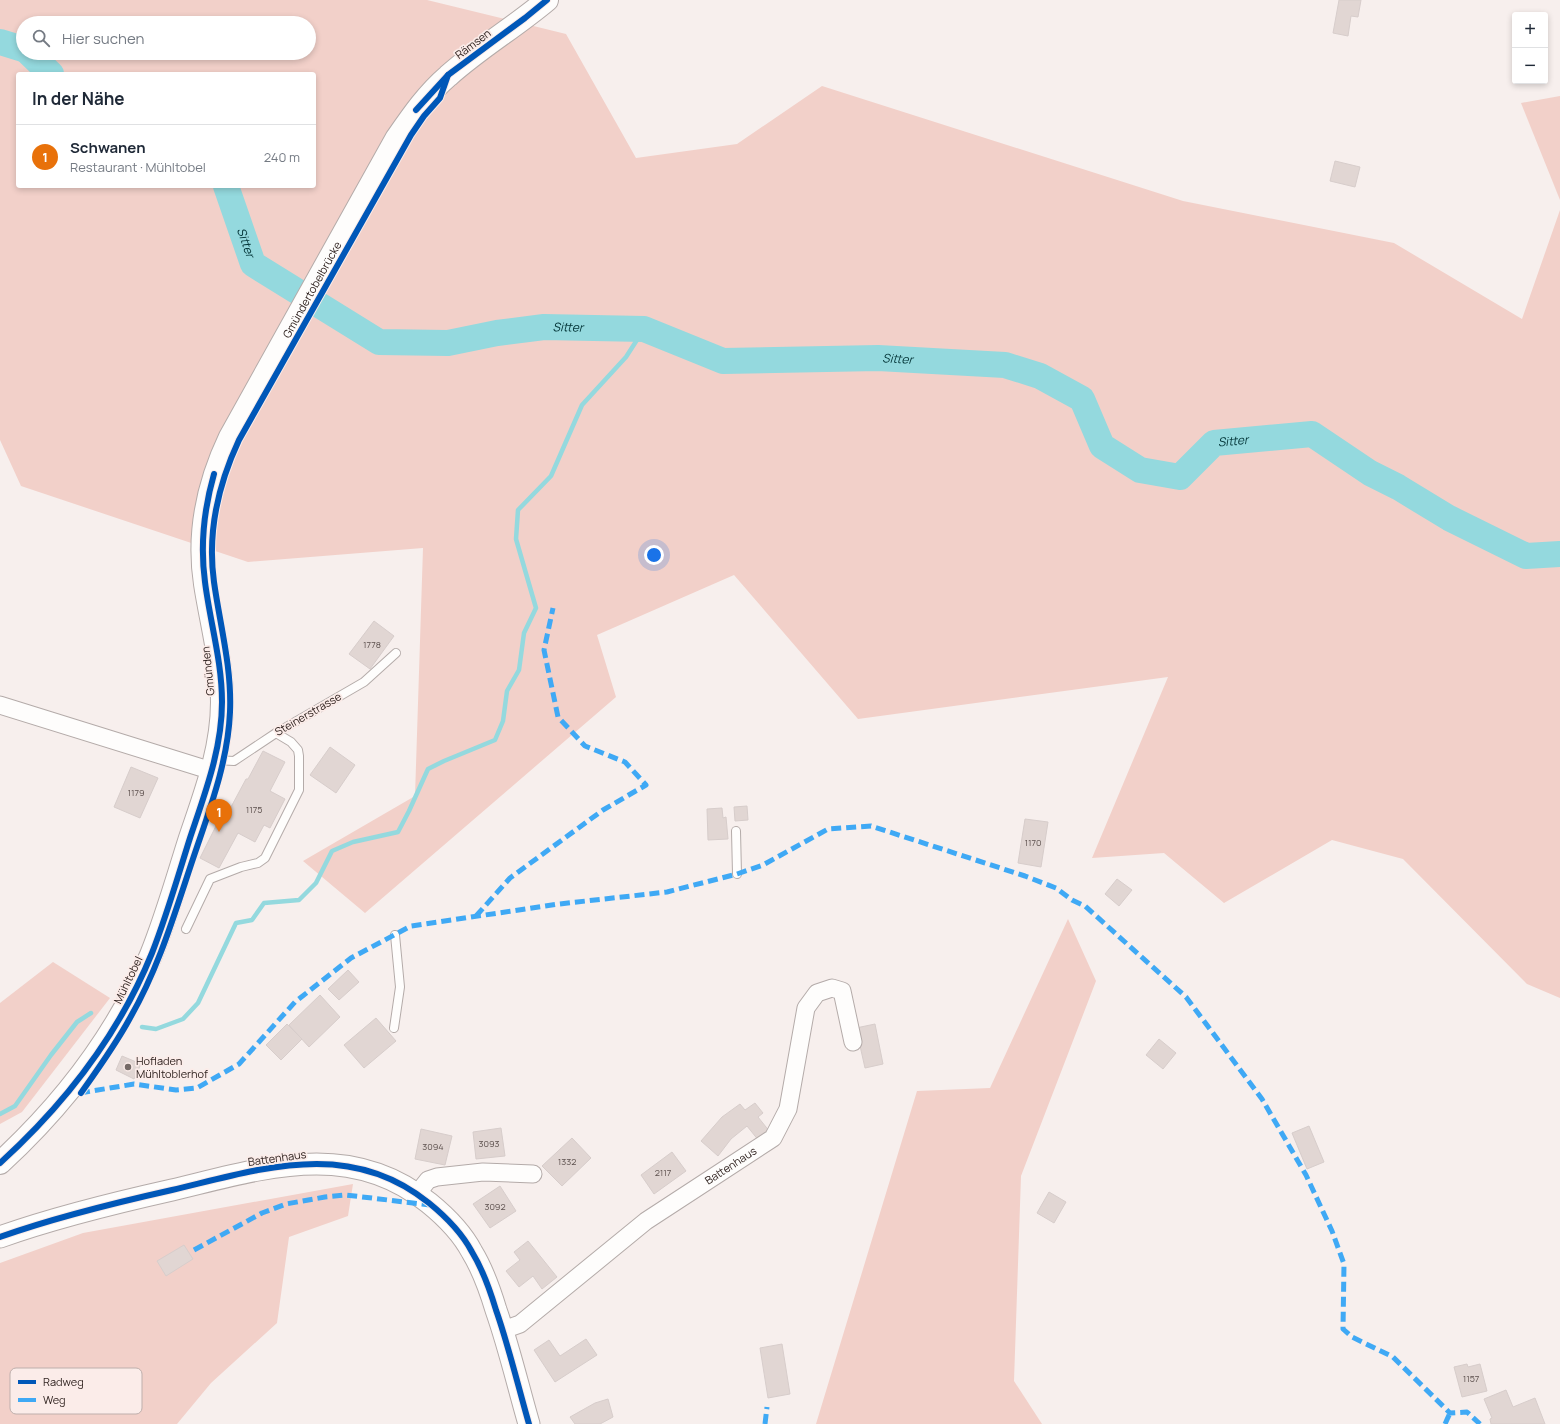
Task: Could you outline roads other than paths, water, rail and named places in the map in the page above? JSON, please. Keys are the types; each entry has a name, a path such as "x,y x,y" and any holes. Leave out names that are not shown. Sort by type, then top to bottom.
{"main road":[{"name":"Rämsen","path":"416,110 448,75 547,0"},
{"name":"Gmündertobelbrücke","path":"214,474 230,437 396,139 416,110"},
{"name":"Gmünden","path":"214,474 204,515 202,540 204,581 221,675 222,704 214,766"},
{"name":"Mühltobel","path":"0,1163 45,1119 72,1088 122,1015 151,954 162,925 214,766"}],"street":[{"path":"0,705 214,766"},
{"name":"Battenhaus","path":"503,1330 520,1324 646,1221 773,1138 788,1109 806,1008 817,994 832,988 842,991 853,1042"},
{"name":"Battenhaus","path":"0,1237 37,1224 136,1198 287,1164 324,1163 356,1167 391,1179 417,1194 449,1221 472,1251 487,1283 503,1330 529,1424"},
{"path":"417,1194 428,1180 437,1177 483,1172 533,1174"}],"lane":[{"name":"Steinerstrasse","path":"214,766 234,761 276,733 364,682 396,653"},
{"path":"186,929 210,879 241,867 258,863 265,858 299,790 298,750 291,742 276,733"},
{"path":"736,831 737,874"},
{"path":"394,1028 400,987 395,935"}],"waterway":[{"name":"Sitter","path":"0,42 16,47"},
{"name":"Sitter","path":"36,60 49,72"},
{"name":"Sitter","path":"227,188 253,264 379,342 448,343 497,333 544,327 644,329 723,361 878,358 1005,365 1040,376 1082,399 1102,446 1140,470 1180,477 1214,443 1312,434 1370,473 1398,487 1449,518 1526,556 1560,554"},
{"path":"142,1027 156,1029 183,1019 198,1003 236,923 252,920 264,903 299,900 316,883 332,851 353,842 398,832 428,769 495,740 503,721 507,691 519,670 524,633 536,608 516,539 518,510 551,476 582,405 626,357 644,329"},
{"path":"0,1114 15,1106 51,1055 77,1022 91,1013"}],"place":[{"name":"Schwanen","path":"219,832"},
{"name":"Hofladen Mühltoblerhof","path":"128,1067"}]}
